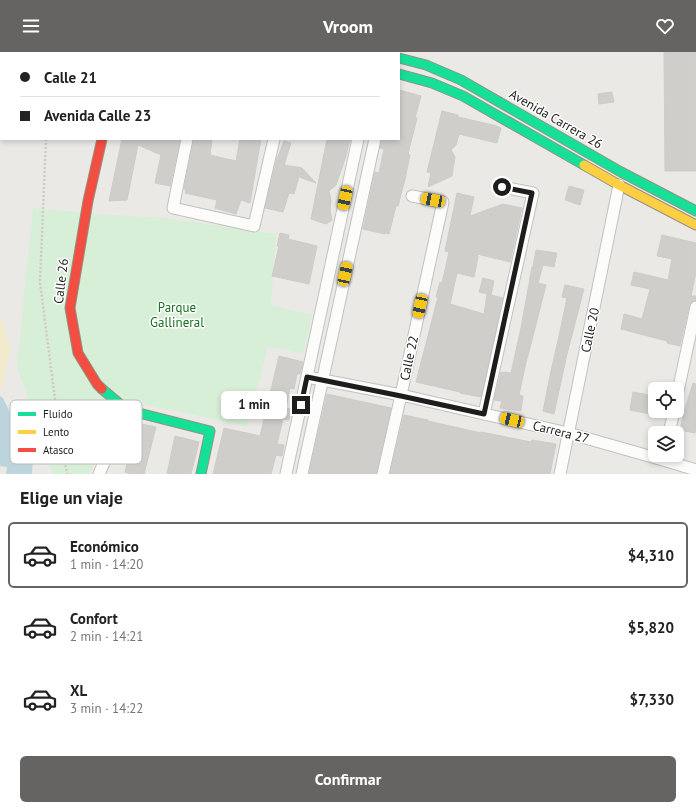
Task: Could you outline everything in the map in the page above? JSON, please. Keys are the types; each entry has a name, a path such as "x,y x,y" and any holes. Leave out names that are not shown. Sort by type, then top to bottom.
{"main road":[{"name":"Avenida Carrera 26","path":"400,58 435,68 452,75 622,172 696,211"},
{"name":"Avenida Carrera 26","path":"400,74 432,83 463,96 619,185 696,225"},
{"name":"Calle 26","path":"102,140 79,250 70,308 78,353 97,384 115,400"},
{"path":"142,414 210,431 201,474"}],"street":[{"path":"187,140 173,208 254,226 274,140"},
{"path":"286,474 358,140"},
{"path":"302,474 375,140"},
{"name":"Calle 20","path":"560,474 619,185"},
{"path":"484,414 532,193 502,187"},
{"name":"Calle 22","path":"382,474 401,396 443,202 412,196"},
{"path":"680,382 696,307"},
{"name":"Carrera 27","path":"307,377 484,414 648,453"},
{"name":"Carrera 27","path":"676,462 696,470"},
{"path":"99,474 103,464"}],"path":[{"path":"46,140 40,282 55,400"},
{"path":"65,464 67,474"}],"sand":[{"path":"0,314 10,347 2,389 0,390"}],"green space":[{"name":"Parque Gallineral","path":"33,208 166,218 276,234 271,305 312,315 303,353 268,347 247,426 142,404 142,400 28,400 17,366"},
{"name":"Parque Gallineral","path":"50,464 94,464 89,474 53,474"}],"water":[{"path":"0,396 3,398 10,412 10,464 33,464 32,474 6,474 7,467 0,466"}],"building":[{"path":"664,52 696,52 696,171 665,171"},
{"path":"400,90 421,96 408,154 410,155 405,179 389,234 363,229 375,172 379,173 384,149 380,148 382,140 400,140"},
{"path":"612,92 614,102 599,104 598,94"},
{"path":"442,111 458,115 458,117 501,128 497,143 459,134 456,145 451,150 455,157 452,176 428,187 431,173 427,172"},
{"path":"122,140 180,140 170,186 155,183 161,155 138,145 127,200 109,201"},
{"path":"194,140 212,140 210,155 236,161 240,140 261,140 250,203 241,200 236,214 215,208 217,200 185,193 186,189 184,189"},
{"path":"327,140 350,140 336,185 329,191 332,220 326,224 311,219"},
{"path":"284,141 291,143 284,165 302,168 316,183 299,177 294,194 289,193 283,212 265,208 277,159"},
{"path":"569,186 584,190 580,205 565,200"},
{"path":"457,193 474,197 470,216 503,204 522,208 510,262 477,254 478,257 474,277 457,273 450,304 484,314 487,294 479,292 483,278 494,281 491,295 503,298 481,397 416,382 438,297 436,297 440,282 442,283 449,252 445,251"},
{"path":"280,233 289,235 288,239 317,246 309,284 272,276 279,246 277,246"},
{"path":"662,235 696,243 696,272 691,296 696,296 696,300 691,302 689,306 680,346 667,343 667,341 621,329 624,314 642,319 650,289 631,285 634,272 668,280 672,259 657,256"},
{"path":"536,250 557,253 554,267 543,265 538,283 546,285 519,395 523,396 521,411 500,408 502,401 494,400 501,372 511,373"},
{"path":"565,285 584,289 567,354 554,414 543,411 567,298 562,297"},
{"path":"279,356 303,362 300,374 297,374 294,389 290,388 286,408 291,409 289,420 283,419 277,444 284,445 282,456 276,455 271,474 213,474 224,428 260,436"},
{"path":"693,383 696,384 695,433 684,431 684,426 681,426 683,418 684,418 684,412"},
{"path":"633,392 648,395 648,414 630,410"},
{"path":"327,394 391,408 376,474 309,474"},
{"path":"404,415 481,433 531,442 532,440 556,444 550,474 390,474"},
{"path":"142,424 156,427 144,474 131,474 125,472 127,464 142,464"},
{"path":"175,436 199,442 191,474 167,474"}],"traffic: fast":[{"path":"400,58 426,65 461,80 621,172 696,211"},
{"path":"400,74 432,83 463,96 584,165"},
{"path":"102,389 115,400"},
{"path":"142,414 210,431 201,474"}],"traffic: slow":[{"path":"584,165 696,225"}],"traffic: jam":[{"path":"102,140 88,201 70,308 78,353 97,384 102,389"}],"route":[{"path":"301,405 307,377 484,414 532,193 502,187"}]}
